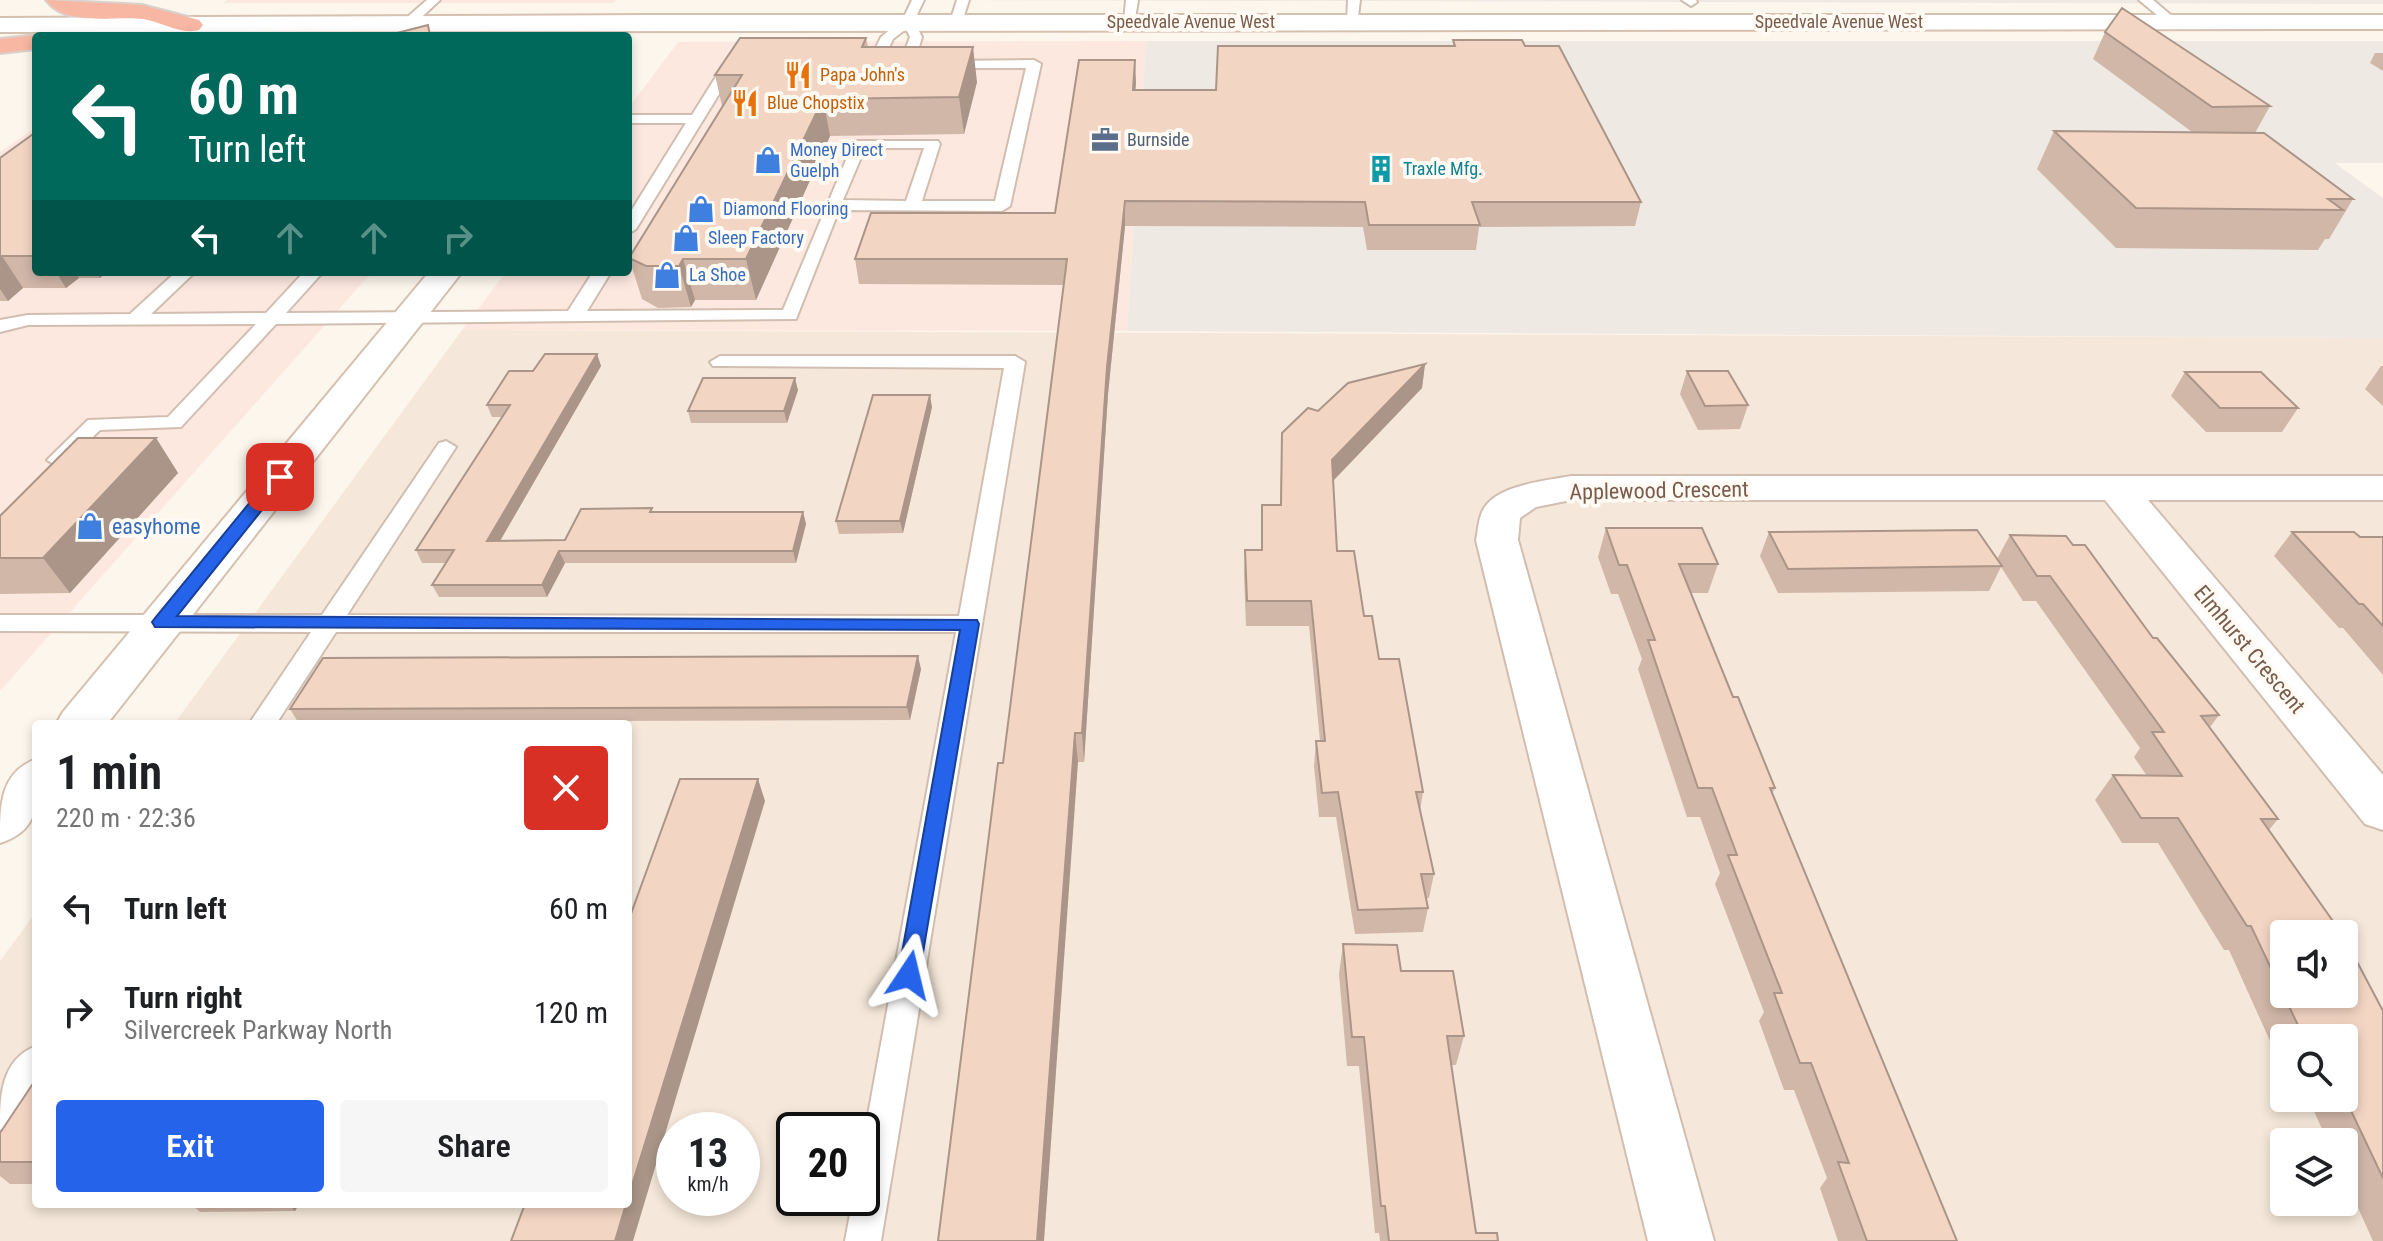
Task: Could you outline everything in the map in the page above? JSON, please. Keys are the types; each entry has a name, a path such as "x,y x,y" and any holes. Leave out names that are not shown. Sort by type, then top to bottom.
{"highway":[{"path":"57,0 63,5 100,11 142,12 191,25"},
{"path":"143,32 191,25"},
{"path":"0,46 32,42"}],"main road":[{"path":"632,39 663,0"},
{"name":"Speedvale Avenue West","path":"0,25 647,22 913,11 1354,11 2383,22"},
{"path":"83,720 443,276"},
{"name":"Applewood Crescent","path":"1681,1241 1497,540 1501,513 1524,497 1571,488 2383,488"},
{"name":"Elmhurst Crescent","path":"2117,489 2383,810"},
{"path":"0,823 32,783"}],"lane":[{"path":"408,23 434,0"},
{"path":"2145,0 2173,22"},
{"path":"833,205 1002,206 1034,64 868,64 887,37 913,11"},
{"path":"907,64 916,37 913,11"},
{"path":"632,223 727,70 739,64 761,64"},
{"path":"632,119 696,119"},
{"path":"0,326 28,320 790,315 859,144 933,144 912,206"},
{"path":"135,319 182,276"},
{"path":"45,473 95,424 174,423 310,276"},
{"path":"575,315 599,276"},
{"path":"720,362 1015,362 863,1241"},
{"path":"265,720 446,447"},
{"path":"0,623 970,624"},
{"path":"0,1114 32,1067"}],"shaded area":[{"path":"227,0 616,0 614,3 223,3"},
{"path":"945,0 2383,0 2383,4 1691,2"},
{"path":"1146,41 1127,331 462,330 503,276 632,276 632,104 678,42"},
{"path":"1146,41 2383,41 2383,163 2335,163 2383,198 2383,338 1127,331"},
{"path":"32,130 32,276 368,276 0,691 0,152"},
{"path":"462,330 2383,338 2383,1241 0,1241 0,961 32,917 32,1208 632,1208 632,720 177,720"}],"building":[{"path":"2122,8 2270,106 2212,107 2105,32"},
{"path":"428,25 429,32 401,32"},
{"path":"740,38 866,38 862,47 973,47 959,97 823,99 746,259 683,259 679,266 646,266 632,259 632,253 742,75 715,75"},
{"path":"1453,40 1522,40 1525,46 1559,46 1641,202 1472,202 1480,225 1369,225 1365,202 1125,201 1107,367 1082,733 1075,733 1037,1241 938,1241 998,763 1003,763 1067,259 855,259 871,213 1055,213 1079,60 1135,60 1133,90 1216,90 1218,46 1455,46"},
{"path":"2054,131 2264,133 2353,199 2328,199 2343,210 2136,208"},
{"path":"32,135 32,256 0,258 0,158"},
{"path":"545,354 597,354 487,541 565,540 581,509 803,512 793,551 559,551 542,585 432,585 454,550 416,550 510,405 487,405 509,371 533,371"},
{"path":"1425,364 1332,460 1337,551 1354,551 1364,616 1372,616 1379,659 1399,659 1423,792 1416,792 1434,874 1421,874 1428,908 1358,910 1338,792 1322,793 1316,741 1325,741 1311,601 1247,601 1245,550 1262,550 1262,505 1281,505 1282,433 1308,408 1318,411 1348,383"},
{"path":"1687,371 1728,371 1748,405 1705,406"},
{"path":"2185,372 2261,372 2298,408 2220,408"},
{"path":"703,378 795,378 784,411 688,411"},
{"path":"873,395 930,395 900,521 836,521"},
{"path":"78,438 156,438 43,558 0,558 0,516"},
{"path":"1606,528 1702,528 1718,564 1679,564 1733,697 1738,697 1775,788 1770,788 1957,1241 1867,1241 1838,1162 1849,1163 1811,1063 1800,1063 1774,993 1782,993 1728,855 1737,855 1712,788 1698,788 1648,640 1655,640 1627,565 1619,565"},
{"path":"1977,530 2002,566 1788,569 1769,532"},
{"path":"2292,532 2354,532 2360,537 2383,537 2383,626 2363,604 2359,604"},
{"path":"2010,535 2066,536 2073,545 2085,545 2153,638 2157,638 2219,715 2201,716 2278,819 2261,819 2332,920 2270,920 2270,966 2251,926 2247,926 2178,818 2141,818 2113,775 2182,776 2152,732 2164,732 2050,576 2037,576"},
{"path":"918,656 907,707 290,709 323,658"},
{"path":"680,779 758,779 632,1185 632,911"},
{"path":"1343,944 1397,945 1401,971 1453,971 1464,1036 1447,1036 1476,1233 1497,1233 1498,1241 1389,1241 1385,1206 1381,1206 1364,1037 1352,1037"},
{"path":"2358,964 2383,1011 2383,1178 2352,1112 2358,1112 2358,1024 2297,1024 2290,1008 2358,1008"},
{"path":"32,1085 32,1162 0,1162 0,1133"},
{"path":"523,1208 625,1208 615,1241 511,1241"}],"place":[{"name":"Papa John's","path":"798,75"},
{"name":"Blue Chopstix","path":"745,103"},
{"name":"Burnside","path":"1105,140"},
{"name":"Money Direct Guelph","path":"768,160"},
{"name":"Traxle Mfg.","path":"1381,169"},
{"name":"Diamond Flooring","path":"701,209"},
{"name":"Sleep Factory","path":"686,238"},
{"name":"La Shoe","path":"667,275"},
{"name":"easyhome","path":"90,526"}],"route":[{"path":"280,477 162,622 329,625 970,624 909,975"}]}
